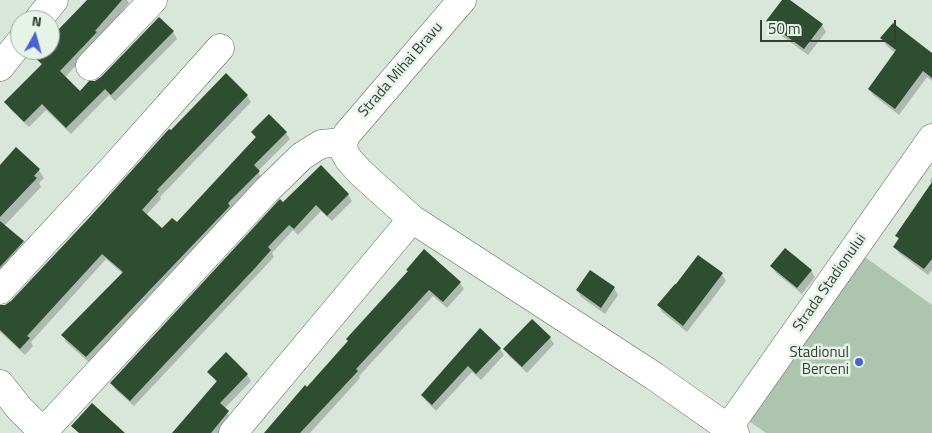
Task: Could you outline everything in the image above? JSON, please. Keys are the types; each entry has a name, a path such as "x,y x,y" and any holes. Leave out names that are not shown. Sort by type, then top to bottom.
{"street":[{"path":"90,66 153,0"},
{"name":"Strada Mihai Bravu","path":"343,142 347,134 462,0"},
{"path":"0,290 113,168 220,48"},
{"path":"0,67 10,54"},
{"name":"Strada Stadionului","path":"732,430 932,138"},
{"path":"0,384 19,408 43,433 267,190 302,156 321,144 343,142 344,151 361,173 412,219 654,376 732,430"},
{"path":"233,433 412,219"}],"green space":[{"name":"Stadionul Berceni","path":"862,255 932,305 932,433 766,433 746,419"}],"building":[{"path":"87,0 122,0 95,31 97,32 60,71 80,91 89,81 95,81 101,77 159,17 174,31 111,95 105,89 66,128 42,104 24,122 4,102 42,64 37,60 60,60 60,28"},
{"path":"782,0 790,0 823,24 804,49 766,21"},
{"path":"893,23 932,53 932,78 923,71 895,109 868,89 896,50 880,38"},
{"path":"226,73 248,95 157,190 159,191 142,210 162,228 172,218 177,222 256,137 251,132 269,114 287,132 254,165 260,171 228,203 230,206 86,357 61,335 123,272 102,254 27,336 30,338 20,349 0,330 0,305 5,305 11,301 169,129 171,130"},
{"path":"16,147 40,169 34,176 37,178 0,217 0,165"},
{"path":"321,165 349,194 327,216 316,205 294,229 289,225 268,247 271,250 256,267 130,401 110,383 278,201 280,199 283,202"},
{"path":"932,182 932,259 924,269 893,247 899,238 895,236"},
{"path":"0,221 24,241 0,267"},
{"path":"785,248 812,270 797,288 770,266"},
{"path":"424,249 461,282 443,302 429,290 356,369 358,371 300,433 264,433 305,385 307,387 348,341 346,339 408,271 406,270"},
{"path":"698,255 723,273 683,326 657,305"},
{"path":"590,270 615,287 601,308 576,290"},
{"path":"532,319 551,337 522,367 503,349"},
{"path":"480,328 501,348 476,374 468,366 432,405 421,395"},
{"path":"226,352 248,374 220,403 229,411 211,433 172,433 217,381 207,372"},
{"path":"92,403 125,433 79,433 71,426"}],"place":[{"name":"Stadionul Berceni","path":"859,362"}]}
